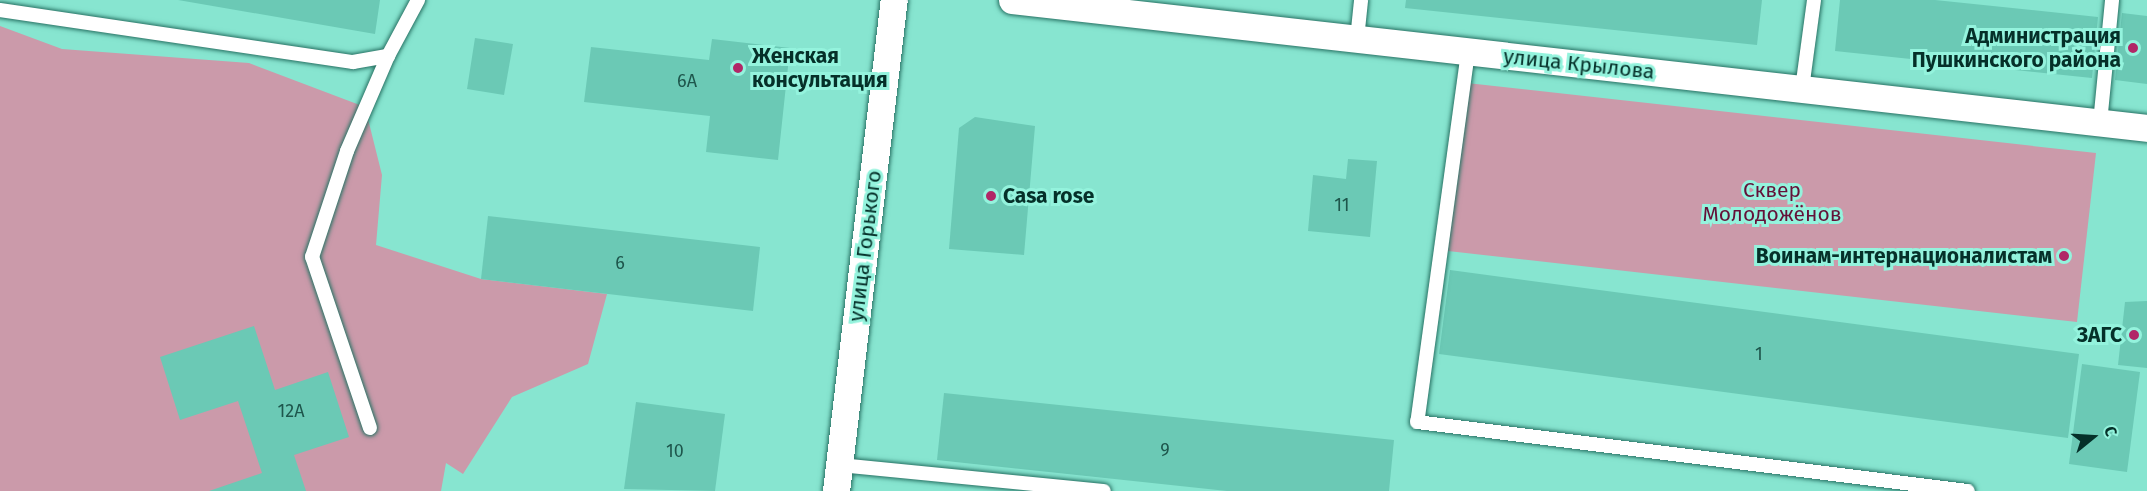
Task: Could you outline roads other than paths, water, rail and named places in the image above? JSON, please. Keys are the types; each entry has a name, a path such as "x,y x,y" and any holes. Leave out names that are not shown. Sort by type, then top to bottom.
{"street":[{"name":"улица Горького","path":"837,491 894,0"},
{"name":"улица Крылова","path":"1012,0 2147,128"}],"lane":[{"path":"370,428 312,256 347,151 388,56 418,0"},
{"path":"1357,39 1361,0"},
{"path":"1802,89 1814,0"},
{"path":"2100,123 2112,0"},
{"path":"0,10 353,62 388,56"},
{"path":"1468,51 1417,422 1968,491"},
{"path":"839,465 1104,491"}],"place":[{"name":"Администрация Пушкинского района","path":"2133,48"},
{"name":"Женская консультация","path":"738,68"},
{"name":"Casa rose","path":"991,196"},
{"name":"Воинам-интернационалистам","path":"2064,256"},
{"name":"ЗАГС","path":"2134,335"}],"park label":[{"name":"Сквер Молодожёнов","path":"1772,202"}]}
